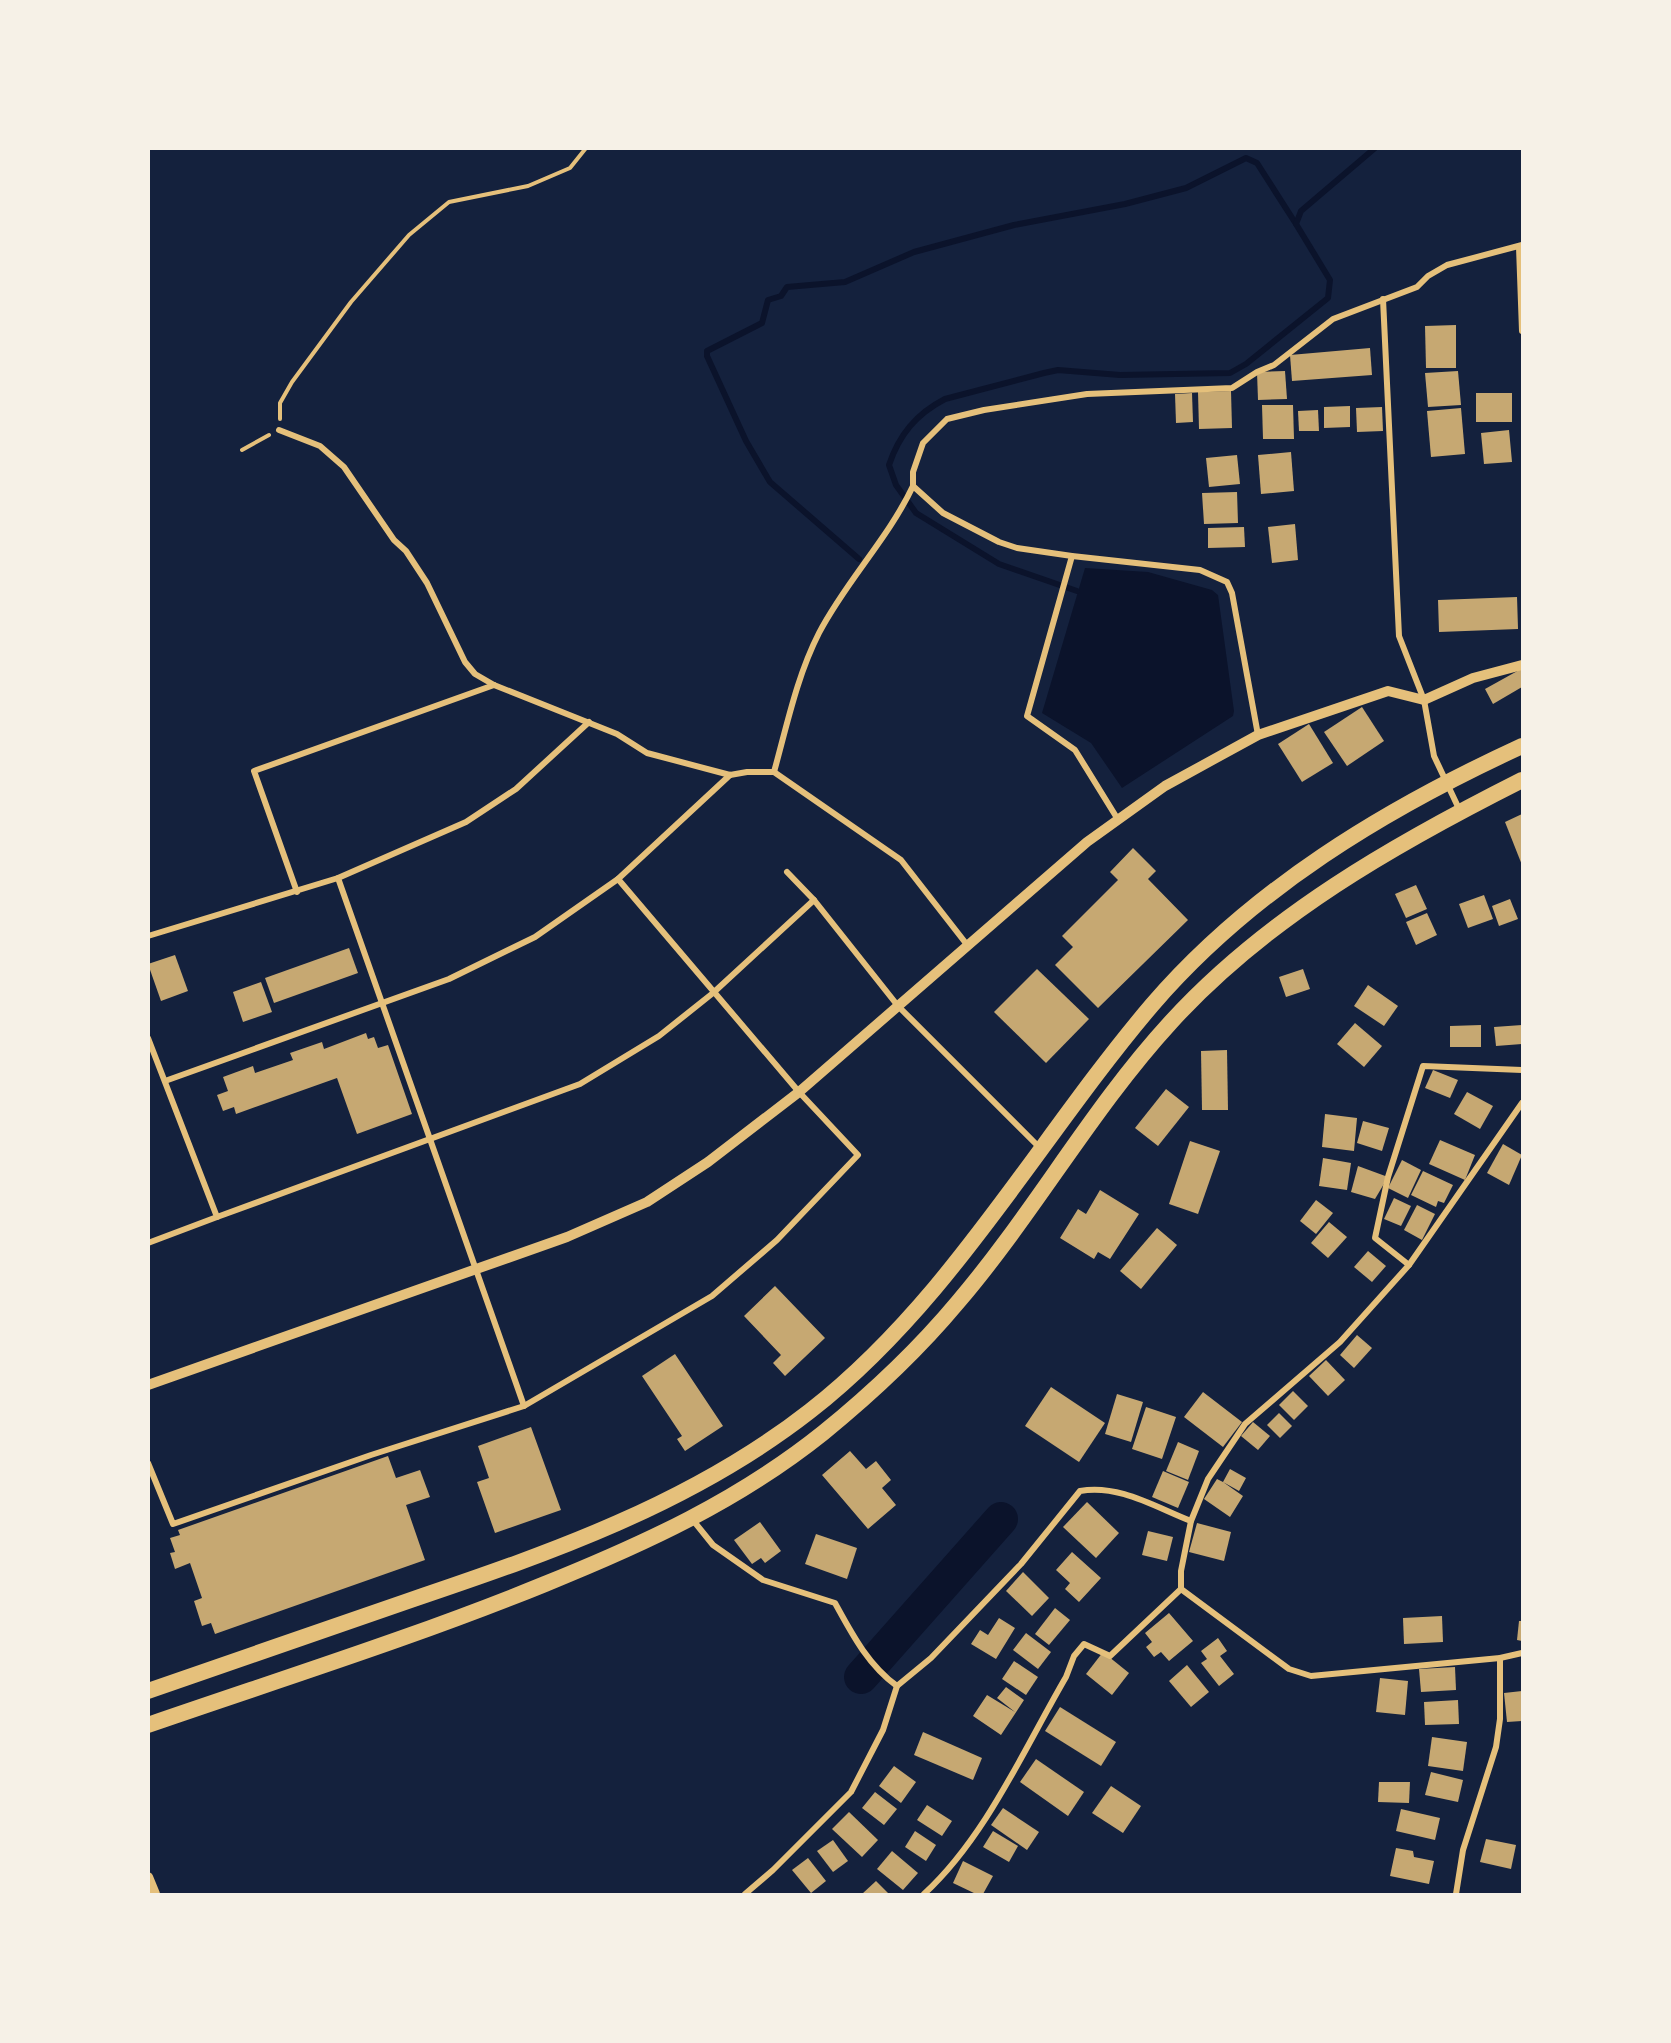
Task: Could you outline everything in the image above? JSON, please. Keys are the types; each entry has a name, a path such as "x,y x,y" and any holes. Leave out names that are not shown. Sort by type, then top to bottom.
{"highway":[{"path":"148,1691 506,1568 616,1525 721,1472 812,1410 884,1346 935,1290 1092,1079 1155,1002 1249,911 1313,861 1445,782 1522,746"},
{"path":"148,1725 380,1646 505,1600 627,1551 736,1495 823,1433 892,1372 959,1301 1110,1096 1171,1022 1209,984 1267,933 1326,889 1460,811 1522,780"}],"street":[{"path":"774,772 807,660 819,632 898,516 913,486 913,472 923,443 947,419 984,410 1087,394 1232,388 1257,372 1274,365 1333,319 1417,287 1428,276 1447,265 1521,246 1522,331"},
{"path":"1383,299 1399,636 1424,700 1434,756 1460,811"},
{"path":"279,430 320,446 344,467 394,540 406,551 427,583 465,662 475,674 494,685 617,734 647,753 730,775 774,772 901,860 968,946"},
{"path":"913,486 943,513 999,542 1072,556 1179,567 1208,573 1227,582 1232,592 1258,735"},
{"path":"1072,556 1027,716 1075,750 1117,818"},
{"path":"148,1385 477,1269 609,1220 647,1202 708,1162 799,1092 1117,818 1212,758 1258,735 1388,691 1424,700 1473,678 1522,665"},
{"path":"297,892 254,771 494,685"},
{"path":"148,936 338,878 466,822 516,789 589,722"},
{"path":"165,1082 448,979 535,937 618,879 730,775"},
{"path":"787,872 814,900 898,1006 1041,1149"},
{"path":"338,878 428,1139 477,1269 524,1406"},
{"path":"148,1463 173,1524 371,1455 524,1406 712,1296 777,1240 858,1155 799,1092 618,879"},
{"path":"148,1243 580,1084 659,1036 713,993 814,900"},
{"path":"148,1038 217,1217"},
{"path":"1409,1265 1375,1238 1388,1177 1423,1066 1522,1070"},
{"path":"924,1894 939,1881 977,1832 1066,1677 1074,1656 1084,1644 1110,1656 1181,1589 1181,1571 1191,1521 1208,1479 1245,1424 1340,1342 1409,1265 1522,1103"},
{"path":"745,1894 773,1870 851,1792 883,1730 897,1686 931,1658 1021,1564 1080,1491 1100,1488 1123,1493 1191,1521"},
{"path":"692,1519 713,1545 763,1580 835,1604 859,1646 886,1678 897,1686"},
{"path":"1181,1589 1289,1669 1311,1676 1500,1658 1522,1653"},
{"path":"1456,1894 1463,1850 1496,1747 1500,1719 1500,1658"},
{"path":"148,1877 155,1894"}],"path":[{"path":"242,450 279,430 280,403 292,382 351,302 409,236 449,202 528,186 570,168 586,148"}],"water":[{"path":"1085,568 1148,572 1212,590 1218,595 1233,716 1122,788 1091,743 1042,713"}],"building":[{"path":"1456,325 1456,368 1426,368 1425,326"},
{"path":"1370,348 1372,375 1292,381 1290,355"},
{"path":"1285,371 1287,399 1258,400 1257,372"},
{"path":"1458,371 1461,405 1428,407 1425,373"},
{"path":"1231,391 1232,428 1199,429 1198,392"},
{"path":"1192,393 1193,422 1176,423 1175,394"},
{"path":"1476,393 1512,393 1512,422 1476,422"},
{"path":"1262,405 1293,405 1294,439 1263,439"},
{"path":"1350,406 1350,427 1324,428 1324,407"},
{"path":"1382,407 1383,431 1357,432 1356,408"},
{"path":"1461,408 1465,454 1431,457 1427,411"},
{"path":"1318,410 1319,431 1299,431 1298,411"},
{"path":"1509,430 1512,462 1484,464 1481,433"},
{"path":"1291,452 1294,491 1261,494 1258,455"},
{"path":"1237,455 1240,484 1209,487 1206,458"},
{"path":"1237,492 1238,523 1204,524 1202,493"},
{"path":"1295,524 1298,560 1272,563 1268,527"},
{"path":"1244,527 1245,547 1208,548 1208,528"},
{"path":"1517,597 1518,629 1439,632 1438,600"},
{"path":"1521,669 1522,687 1493,704 1485,689"},
{"path":"1362,707 1384,741 1347,766 1324,732"},
{"path":"1309,724 1333,763 1302,782 1278,744"},
{"path":"1522,814 1522,865 1505,822"},
{"path":"1133,848 1156,871 1148,879 1188,920 1098,1008 1055,965 1073,947 1062,936 1118,880 1110,872"},
{"path":"1416,885 1427,909 1406,918 1395,894"},
{"path":"1484,895 1493,919 1468,928 1459,904"},
{"path":"1510,899 1518,919 1499,926 1492,906"},
{"path":"1427,913 1437,935 1416,945 1406,922"},
{"path":"349,948 358,973 274,1003 265,978"},
{"path":"175,955 188,991 161,1001 148,964"},
{"path":"1037,969 1089,1019 1046,1063 994,1012"},
{"path":"1303,969 1310,989 1286,997 1279,977"},
{"path":"261,982 272,1012 243,1022 233,992"},
{"path":"1368,985 1398,1006 1384,1026 1354,1006"},
{"path":"1355,1023 1382,1046 1364,1067 1337,1044"},
{"path":"1481,1025 1481,1047 1450,1047 1450,1026"},
{"path":"1522,1025 1522,1044 1496,1046 1494,1027"},
{"path":"366,1033 368,1039 374,1037 378,1048 388,1045 412,1114 357,1134 337,1078 236,1114 234,1107 223,1111 217,1095 228,1091 223,1077 253,1066 255,1073 293,1060 290,1053 322,1042 324,1049"},
{"path":"1227,1050 1228,1110 1202,1110 1201,1051"},
{"path":"1433,1070 1458,1080 1450,1098 1425,1088"},
{"path":"1166,1089 1189,1107 1158,1146 1135,1128"},
{"path":"1467,1092 1493,1106 1480,1129 1454,1114"},
{"path":"1325,1114 1357,1118 1354,1151 1322,1147"},
{"path":"1363,1121 1389,1128 1382,1151 1357,1143"},
{"path":"1440,1140 1475,1155 1465,1180 1429,1164"},
{"path":"1190,1141 1220,1151 1198,1214 1169,1204"},
{"path":"1503,1144 1522,1155 1509,1185 1487,1173"},
{"path":"1323,1158 1351,1163 1347,1190 1319,1186"},
{"path":"1402,1160 1421,1170 1408,1198 1388,1188"},
{"path":"1358,1166 1388,1177 1375,1199 1351,1192"},
{"path":"1423,1171 1453,1185 1444,1203 1438,1201 1436,1207 1411,1195"},
{"path":"1100,1190 1139,1214 1110,1259 1098,1252 1094,1259 1060,1238 1078,1209 1086,1214"},
{"path":"1394,1198 1411,1206 1401,1226 1384,1219"},
{"path":"1316,1200 1333,1213 1316,1234 1300,1221"},
{"path":"1417,1205 1435,1214 1422,1240 1404,1230"},
{"path":"1329,1222 1347,1237 1328,1258 1311,1243"},
{"path":"1157,1228 1177,1245 1141,1289 1120,1271"},
{"path":"1368,1251 1386,1266 1372,1282 1354,1267"},
{"path":"775,1286 825,1338 785,1376 773,1363 781,1355 744,1316"},
{"path":"1357,1335 1372,1348 1354,1368 1340,1355"},
{"path":"675,1354 723,1426 685,1451 677,1439 682,1436 642,1376"},
{"path":"1326,1360 1345,1380 1328,1396 1309,1376"},
{"path":"1051,1387 1105,1423 1079,1462 1025,1426"},
{"path":"1293,1391 1308,1406 1294,1420 1279,1405"},
{"path":"1203,1392 1242,1422 1223,1447 1184,1417"},
{"path":"1117,1394 1143,1402 1131,1442 1105,1434"},
{"path":"1146,1407 1176,1417 1162,1459 1132,1449"},
{"path":"1279,1413 1292,1426 1280,1438 1267,1425"},
{"path":"1253,1422 1270,1436 1258,1450 1241,1436"},
{"path":"531,1427 561,1510 495,1533 477,1482 489,1478 478,1446"},
{"path":"1178,1442 1199,1451 1188,1480 1166,1471"},
{"path":"850,1451 866,1469 876,1461 891,1480 882,1488 896,1505 868,1529 822,1475"},
{"path":"388,1456 396,1478 420,1470 430,1497 406,1505 425,1560 215,1634 211,1623 202,1626 194,1601 202,1598 190,1563 175,1569 170,1553 175,1552 170,1538 180,1535 178,1530"},
{"path":"1230,1469 1246,1478 1239,1491 1223,1482"},
{"path":"1163,1471 1189,1482 1178,1508 1152,1497"},
{"path":"1217,1479 1243,1496 1230,1517 1204,1499"},
{"path":"1087,1502 1119,1533 1096,1558 1063,1527"},
{"path":"760,1522 781,1551 765,1563 761,1558 752,1564 734,1540"},
{"path":"1197,1523 1231,1532 1224,1561 1189,1552"},
{"path":"1148,1531 1173,1537 1167,1561 1142,1555"},
{"path":"816,1534 857,1548 847,1579 805,1564"},
{"path":"1072,1552 1101,1578 1079,1602 1065,1589 1070,1583 1056,1570"},
{"path":"1023,1572 1049,1598 1032,1616 1006,1591"},
{"path":"1055,1608 1070,1620 1049,1645 1035,1634"},
{"path":"1169,1613 1193,1641 1169,1661 1161,1652 1154,1657 1146,1647 1152,1642 1145,1633"},
{"path":"1442,1616 1443,1642 1404,1644 1403,1618"},
{"path":"999,1618 1015,1628 996,1659 971,1644 980,1630 988,1635"},
{"path":"1519,1621 1522,1621 1522,1641 1517,1640"},
{"path":"1026,1633 1051,1652 1038,1669 1013,1650"},
{"path":"1218,1638 1227,1651 1220,1656 1234,1674 1219,1686 1201,1663 1207,1659 1201,1651"},
{"path":"1103,1652 1129,1673 1112,1695 1086,1674"},
{"path":"1014,1661 1038,1677 1026,1695 1002,1679"},
{"path":"1187,1665 1209,1692 1191,1707 1169,1681"},
{"path":"1455,1667 1456,1690 1421,1692 1419,1669"},
{"path":"1380,1678 1408,1681 1405,1715 1376,1712"},
{"path":"1006,1687 1024,1700 1001,1735 973,1716 987,1695 1015,1712 997,1698"},
{"path":"1522,1691 1522,1721 1507,1722 1504,1693"},
{"path":"1458,1700 1459,1724 1425,1725 1424,1702"},
{"path":"1060,1707 1116,1742 1101,1766 1045,1731"},
{"path":"923,1732 982,1758 973,1780 914,1755"},
{"path":"1432,1737 1467,1742 1463,1771 1428,1766"},
{"path":"1036,1759 1084,1792 1068,1816 1020,1782"},
{"path":"894,1766 916,1782 901,1803 879,1786"},
{"path":"1431,1772 1463,1780 1458,1802 1425,1795"},
{"path":"1379,1782 1410,1782 1409,1803 1378,1802"},
{"path":"1111,1786 1141,1806 1123,1833 1092,1813"},
{"path":"875,1792 897,1809 884,1825 862,1808"},
{"path":"927,1805 952,1821 942,1836 917,1820"},
{"path":"1003,1808 1039,1832 1027,1850 991,1825"},
{"path":"1401,1809 1440,1818 1435,1840 1396,1831"},
{"path":"849,1812 878,1840 862,1857 832,1829"},
{"path":"915,1831 936,1845 926,1861 905,1847"},
{"path":"993,1831 1018,1846 1009,1862 983,1847"},
{"path":"1486,1839 1516,1845 1511,1869 1480,1862"},
{"path":"833,1840 848,1861 833,1872 817,1851"},
{"path":"1396,1848 1413,1851 1414,1857 1434,1861 1429,1884 1390,1876"},
{"path":"892,1851 918,1873 903,1890 877,1869"},
{"path":"808,1858 826,1881 811,1893 792,1870"},
{"path":"963,1861 993,1876 983,1894 976,1894 953,1883"},
{"path":"876,1881 889,1894 862,1894"}],"waterway":[{"path":"1077,591 999,564 916,513 896,485 889,465 903,435 925,411 945,399 1058,370 1120,375 1230,373 1246,364 1328,298 1330,280 1296,224 1301,211 1375,148"},
{"path":"859,559 770,482 746,441 707,356 707,351 762,323 768,300 781,296 787,287 845,282 914,252 1014,225 1125,204 1186,188 1246,158 1257,163 1296,224"},
{"path":"861,1677 1001,1519"}]}
